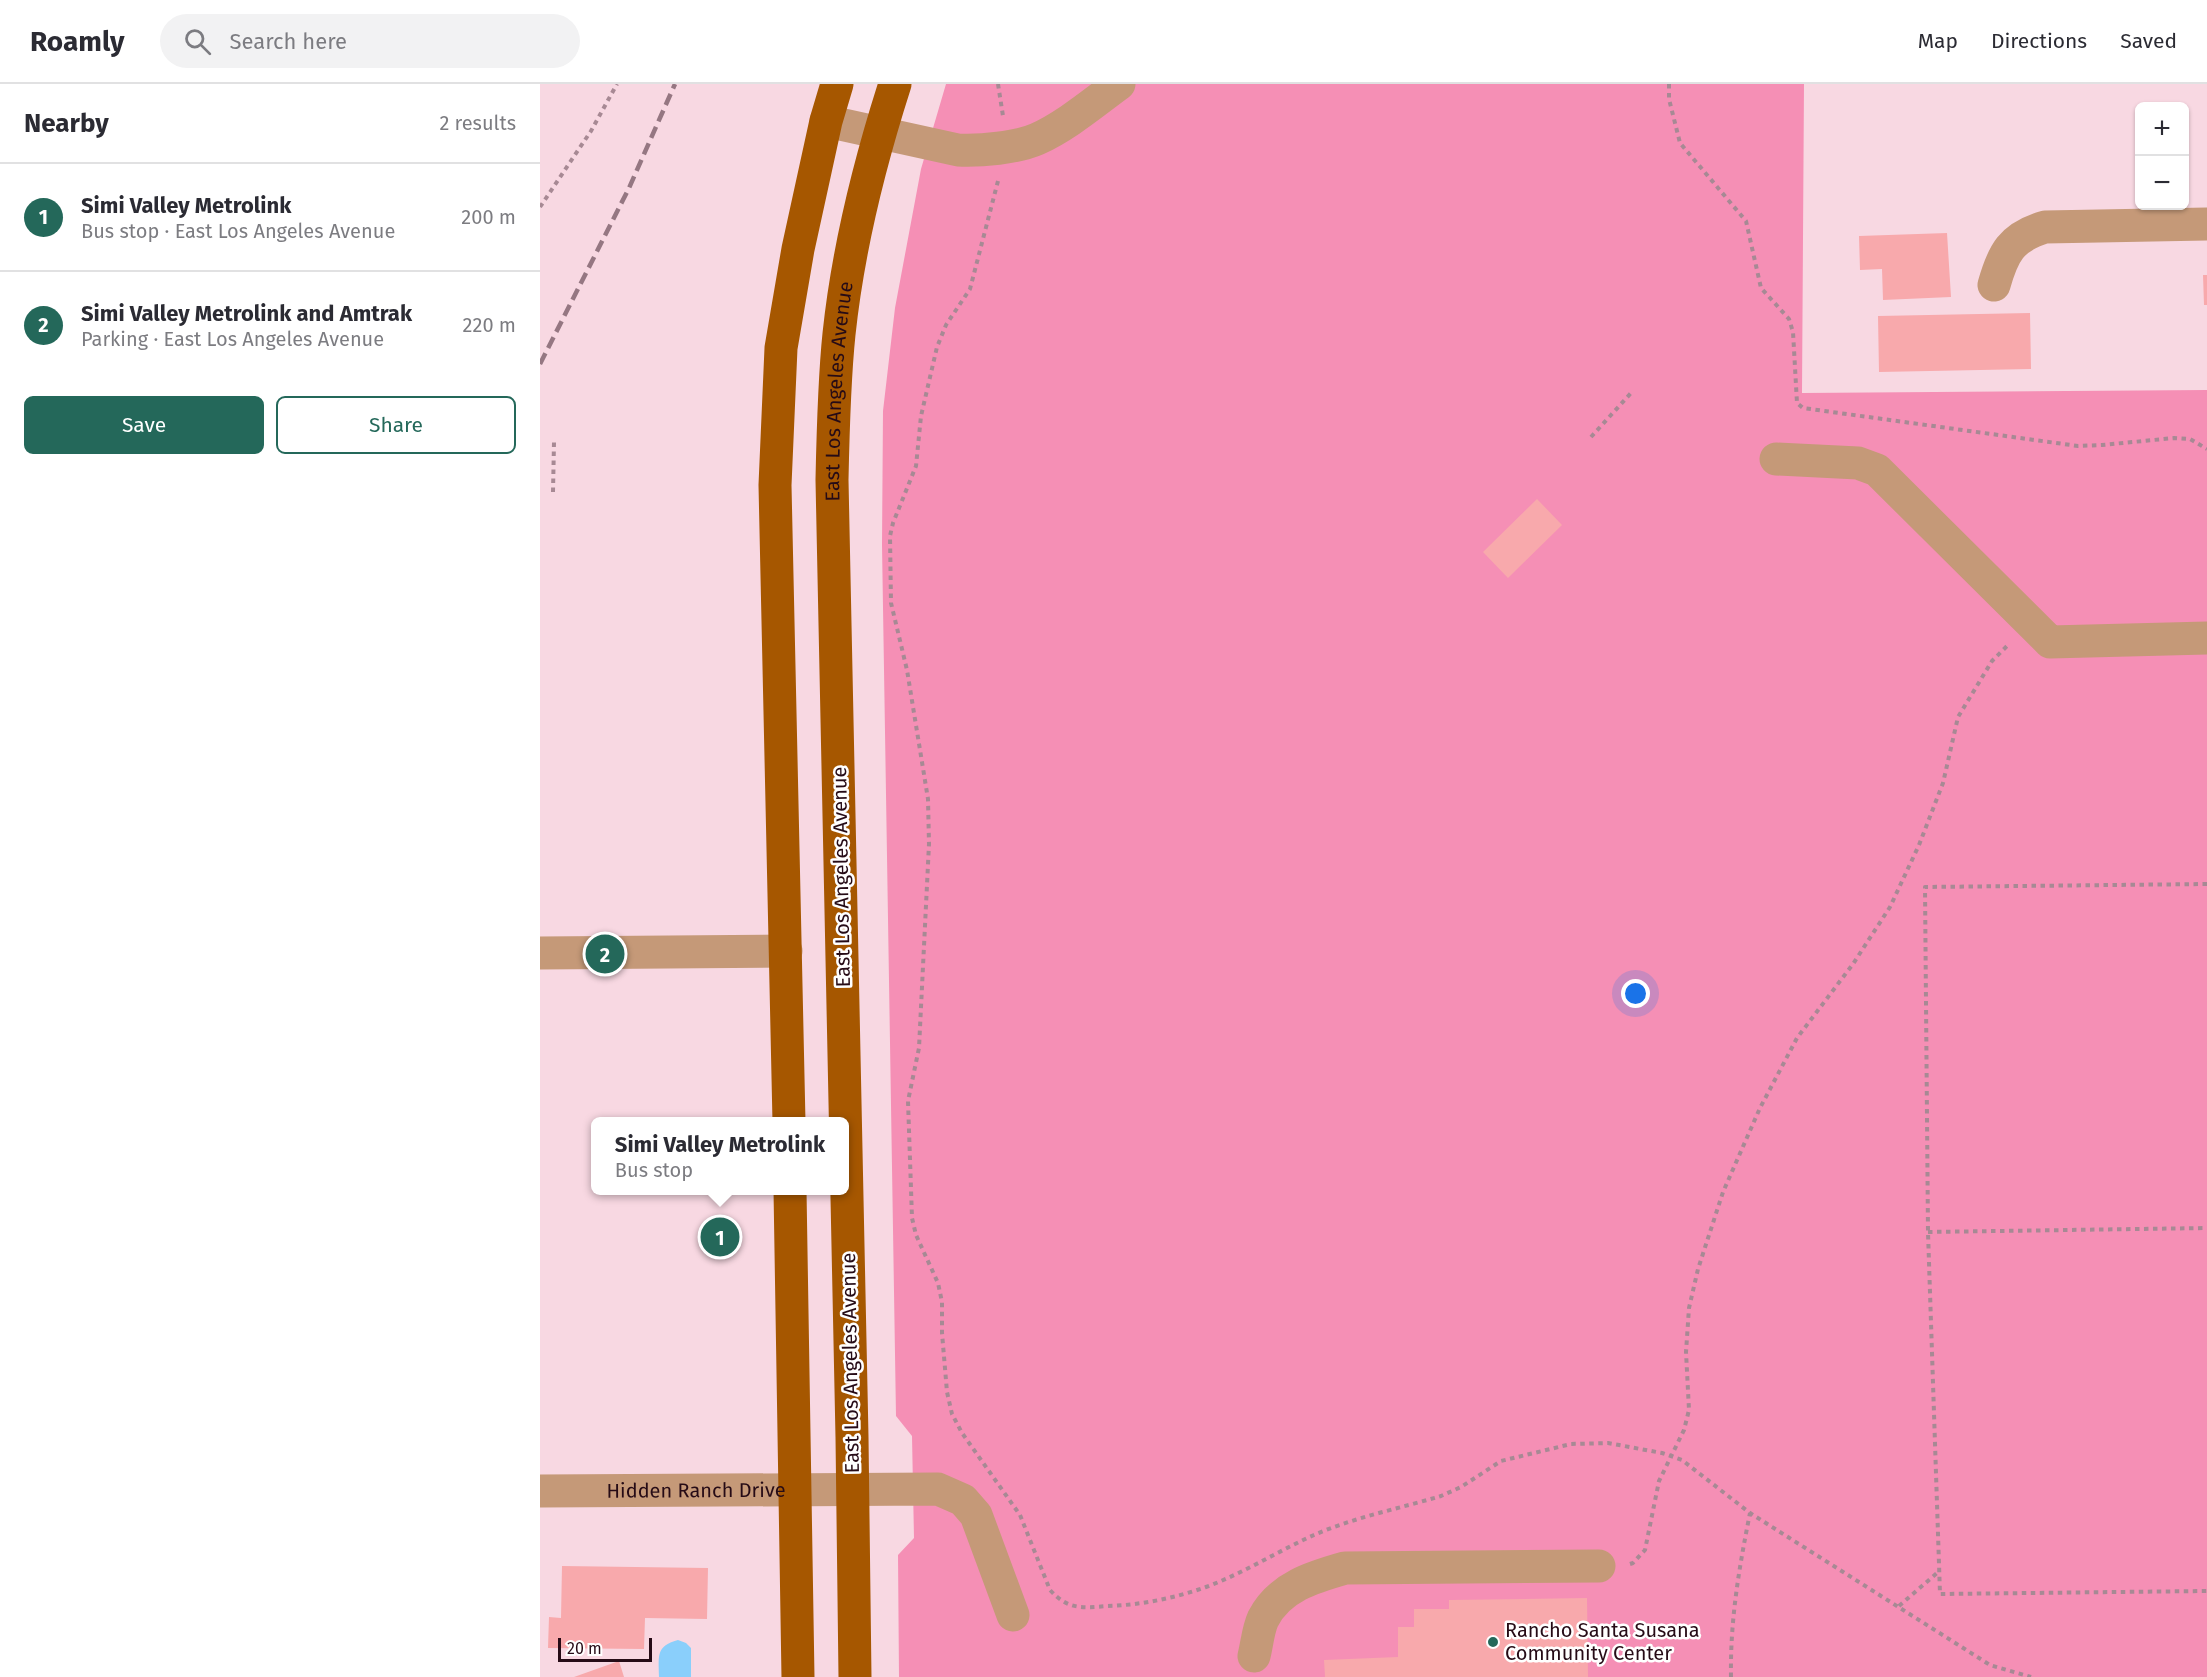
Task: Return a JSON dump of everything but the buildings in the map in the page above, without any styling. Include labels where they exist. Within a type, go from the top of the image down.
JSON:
[{"type":"main road","points":[[789,1117],[775,485],[780,360],[798,249],[826,121],[837,84]]},
{"type":"main road","name":"East Los Angeles Avenue","points":[[846,1117],[832,480],[834,402],[839,332],[849,264],[879,133],[895,84]]},
{"type":"main road","points":[[790,1195],[798,1677]]},
{"type":"main road","name":"East Los Angeles Avenue","points":[[848,1195],[855,1677]]},
{"type":"street","points":[[826,121],[958,150],[979,151],[1035,140],[1055,129],[1119,84]]},
{"type":"street","points":[[1994,285],[2002,259],[2015,240],[2045,227],[2207,224]]},
{"type":"street","points":[[1776,459],[1858,462],[1877,470],[2049,642],[2207,638]]},
{"type":"street","points":[[540,952],[786,951]]},
{"type":"street","name":"Hidden Ranch Drive","points":[[540,1491],[938,1489],[963,1500],[976,1515],[1013,1615]]},
{"type":"street","points":[[1254,1656],[1263,1620],[1278,1598],[1308,1578],[1345,1568],[1599,1566]]},
{"type":"path","points":[[540,207],[591,131],[617,84]]},
{"type":"path","points":[[998,84],[1004,123]]},
{"type":"path","points":[[1669,84],[1669,99],[1680,143],[1746,221],[1761,288],[1789,319],[1793,332],[1797,403],[1803,408],[2078,446],[2174,438],[2190,439],[2207,449]]},
{"type":"path","points":[[1000,173],[970,289],[946,325],[937,347],[921,416],[916,466],[890,536],[891,603],[907,670],[928,799],[929,844],[919,1048],[908,1101],[912,1218],[916,1235],[940,1292],[947,1392],[952,1414],[1020,1515],[1050,1590],[1058,1599],[1070,1606],[1081,1608],[1126,1606],[1162,1600],[1208,1586],[1315,1534],[1441,1496],[1461,1487],[1501,1461],[1571,1444],[1608,1443],[1662,1453],[1682,1460],[1750,1513],[1990,1665],[2031,1677]]},
{"type":"path","points":[[1591,437],[1631,393]]},
{"type":"path","points":[[553,492],[554,441]]},
{"type":"path","points":[[1599,1566],[1633,1563],[1645,1550],[1659,1481],[1684,1430],[1689,1410],[1686,1352],[1689,1308],[1698,1269],[1723,1192],[1760,1108],[1797,1038],[1853,964],[1890,907],[1919,845],[1943,783],[1958,717],[1992,661],[2030,623]]},
{"type":"path","points":[[2207,884],[1925,887],[1928,1232],[1940,1594],[2207,1591]]},
{"type":"path","points":[[1928,1232],[2207,1228]]},
{"type":"path","points":[[1731,1677],[1730,1637],[1736,1584],[1750,1513]]},
{"type":"path","points":[[1899,1606],[1938,1573]]},
{"type":"shaded area","points":[[946,84],[1804,84],[1802,393],[2207,390],[2207,1677],[899,1677],[898,1555],[914,1538],[912,1436],[896,1416],[882,545],[883,411],[895,308],[921,169]]},
{"type":"water","points":[[678,1640],[691,1648],[691,1677],[659,1677],[659,1658],[662,1649]]},
{"type":"railway","points":[[540,364],[629,188],[675,84]]},
{"type":"place","name":"Simi Valley Metrolink and Amtrak","points":[[605,954]]},
{"type":"place","name":"Simi Valley Metrolink","points":[[720,1237]]},
{"type":"place","name":"Rancho Santa Susana Community Center","points":[[1493,1642]]}]
